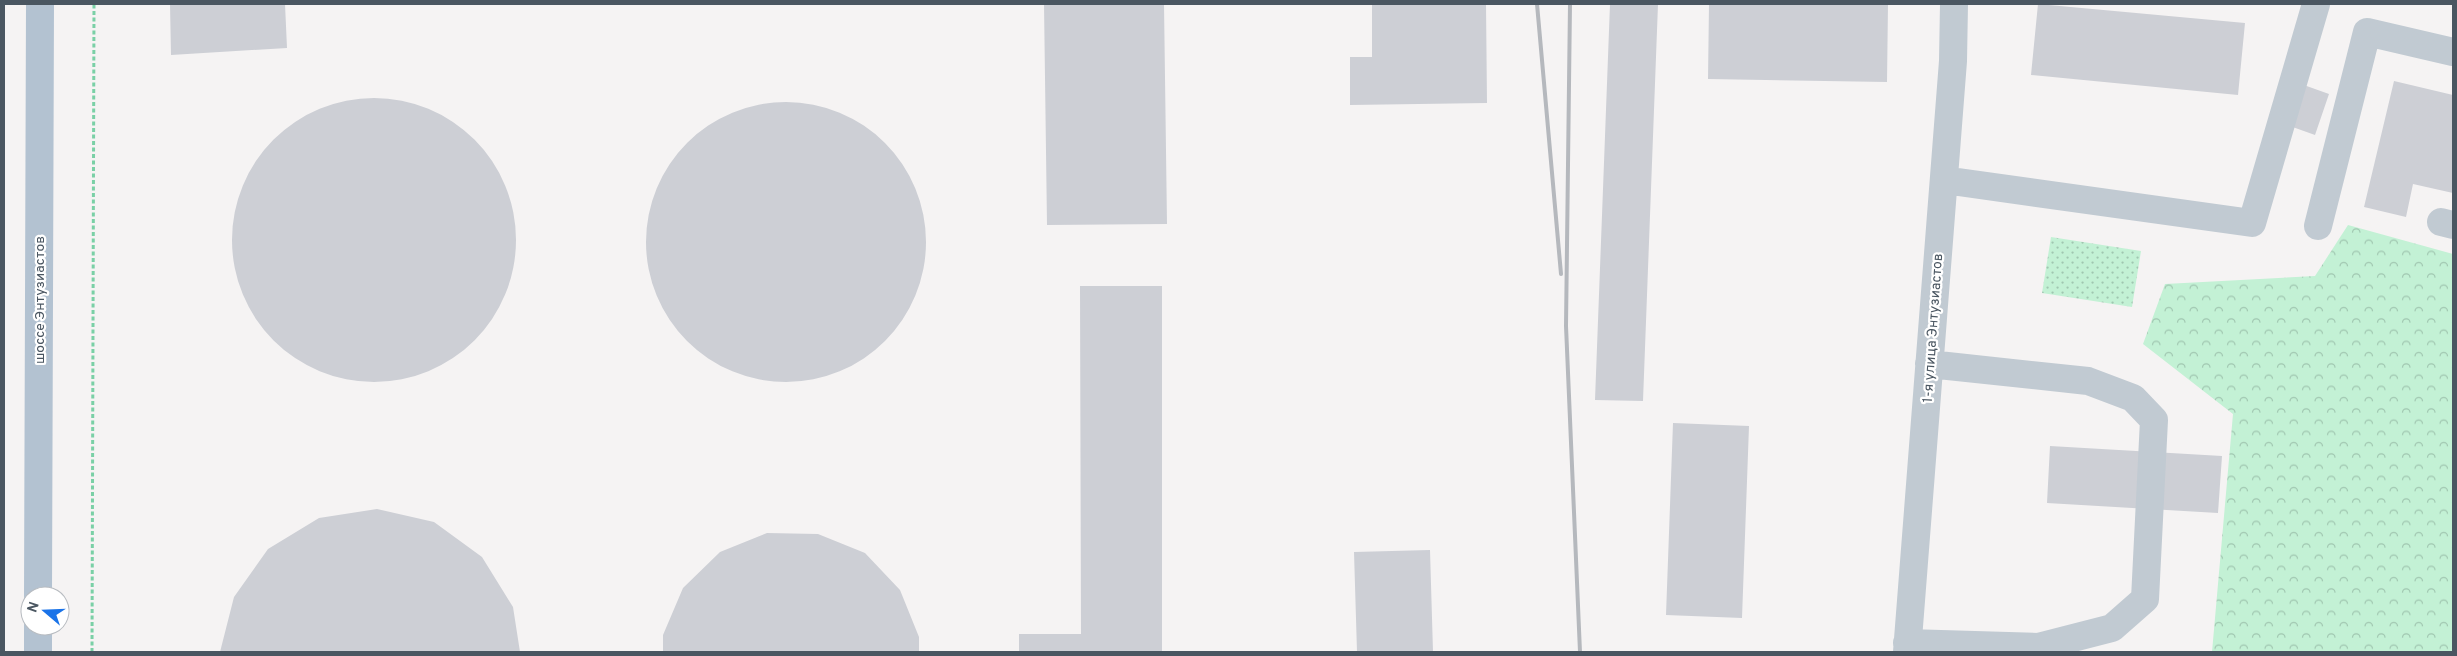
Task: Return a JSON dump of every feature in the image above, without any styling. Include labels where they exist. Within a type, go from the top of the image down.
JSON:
[{"type":"main road","name":"шоссе Энтузиастов","points":[[38,586],[40,4]]},
{"type":"main road","points":[[38,636],[38,652]]},
{"type":"street","name":"1-я улица Энтузиастов","points":[[1907,648],[1953,62],[1954,4]]},
{"type":"street","points":[[1944,180],[2252,223],[2316,4]]},
{"type":"street","points":[[2318,226],[2367,32],[2453,52]]},
{"type":"street","points":[[1907,648],[2038,646],[2112,628],[2145,599],[2154,420],[2133,398],[2088,381],[1930,364]]},
{"type":"path","points":[[92,652],[94,4]]},
{"type":"green space","points":[[2348,225],[2453,254],[2453,652],[2212,652],[2233,414],[2143,344],[2165,284],[2315,276]]},
{"type":"green space","points":[[2051,237],[2141,251],[2132,307],[2042,293]]},
{"type":"building","points":[[170,4],[285,4],[287,48],[171,55]]},
{"type":"building","points":[[1044,4],[1164,4],[1167,224],[1047,225]]},
{"type":"building","points":[[1372,4],[1486,4],[1487,103],[1350,105],[1350,57],[1372,57]]},
{"type":"building","points":[[1610,4],[1658,4],[1643,401],[1595,400]]},
{"type":"building","points":[[1709,4],[1888,4],[1887,82],[1708,79]]},
{"type":"building","points":[[2038,4],[2245,23],[2238,95],[2031,75]]},
{"type":"building","points":[[2394,81],[2453,95],[2453,193],[2413,184],[2406,217],[2364,207]]},
{"type":"building","points":[[2301,84],[2329,94],[2315,135],[2287,125]]},
{"type":"building","points":[[374,98],[402,101],[428,109],[453,122],[475,139],[492,161],[505,186],[513,212],[516,240],[513,268],[505,294],[492,319],[475,341],[453,358],[428,371],[402,379],[374,382],[346,379],[320,371],[295,358],[273,341],[256,319],[243,294],[235,268],[232,240],[235,212],[243,186],[256,161],[273,139],[295,122],[320,109],[346,101]]},
{"type":"building","points":[[786,102],[813,105],[840,113],[864,125],[885,143],[903,164],[915,188],[923,215],[926,242],[923,269],[915,296],[903,320],[885,341],[864,359],[840,371],[813,379],[786,382],[759,379],[732,371],[708,359],[687,341],[669,320],[657,296],[649,269],[646,242],[649,215],[657,188],[669,164],[687,143],[708,125],[732,113],[759,105]]},
{"type":"building","points":[[1080,286],[1162,286],[1162,652],[1019,652],[1019,634],[1081,634]]},
{"type":"building","points":[[1673,423],[1749,426],[1742,618],[1666,615]]},
{"type":"building","points":[[2050,446],[2222,456],[2218,513],[2047,503]]},
{"type":"building","points":[[377,509],[434,522],[482,557],[513,607],[520,652],[220,652],[234,597],[268,549],[319,518]]},
{"type":"building","points":[[767,533],[818,534],[865,553],[900,590],[919,637],[919,652],[663,652],[663,635],[683,588],[720,552]]},
{"type":"building","points":[[1430,550],[1433,652],[1357,652],[1354,552]]},
{"type":"railway","points":[[1537,4],[1561,274]]},
{"type":"railway","points":[[1570,4],[1566,326],[1580,652]]}]
